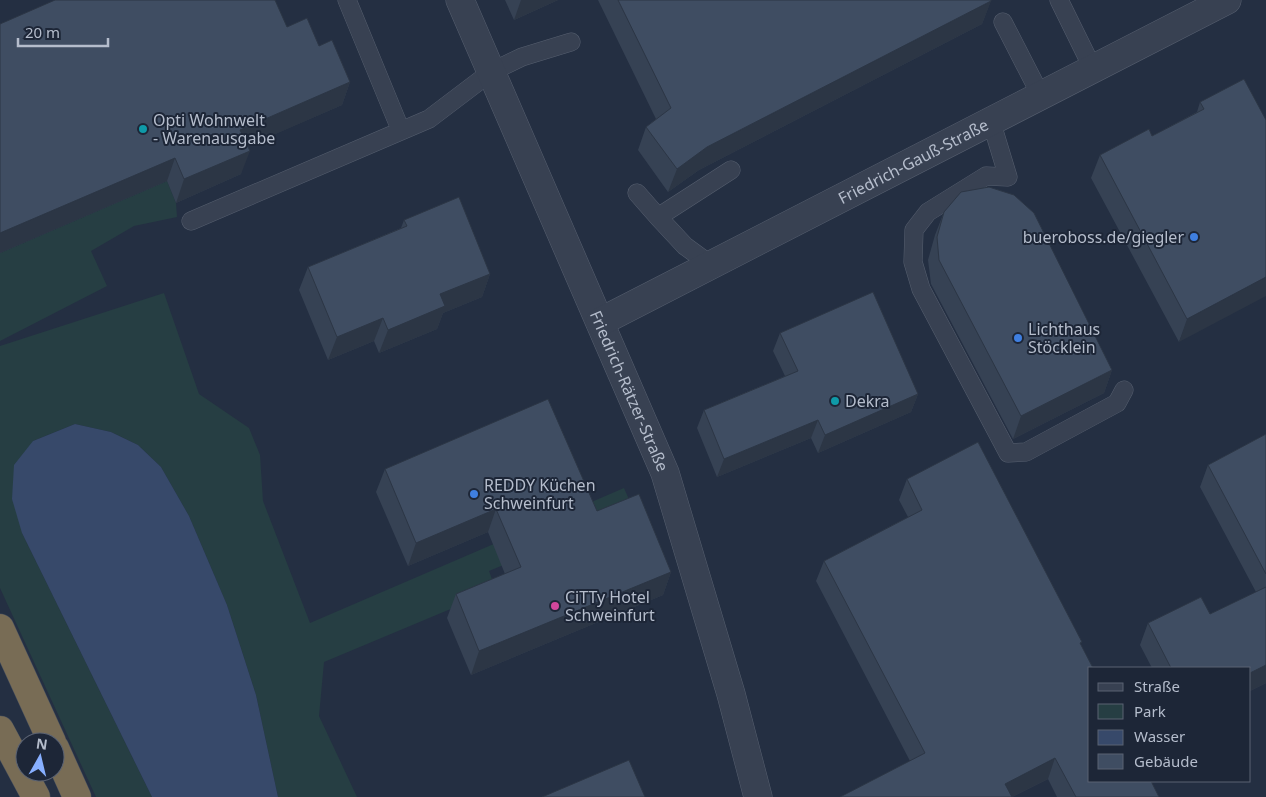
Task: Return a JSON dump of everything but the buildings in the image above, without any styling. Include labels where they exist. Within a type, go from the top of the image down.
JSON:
[{"type":"highway","points":[[0,628],[47,732]]},
{"type":"highway","points":[[0,730],[36,797]]},
{"type":"highway","points":[[65,769],[78,797]]},
{"type":"street","name":"Friedrich-Rätzer-Straße","points":[[460,0],[665,473],[726,676],[758,797]]},
{"type":"street","name":"Friedrich-Gauß-Straße","points":[[600,322],[1227,0]]},
{"type":"lane","points":[[347,0],[401,131]]},
{"type":"lane","points":[[1059,0],[1093,69]]},
{"type":"lane","points":[[1003,22],[1041,96]]},
{"type":"lane","points":[[191,221],[429,119],[491,72],[522,57],[571,42]]},
{"type":"lane","points":[[991,121],[1008,177],[986,176],[928,212],[914,230],[913,262],[921,289],[1008,453],[1026,452],[1117,403],[1124,390]]},
{"type":"lane","points":[[658,217],[731,170]]},
{"type":"lane","points":[[637,193],[685,246],[711,265]]},
{"type":"green space","points":[[167,181],[176,203],[177,217],[134,226],[91,251],[107,286],[0,341],[0,253]]},
{"type":"green space","points":[[164,293],[199,394],[249,428],[260,455],[263,501],[310,623],[624,488],[634,511],[489,571],[496,590],[324,662],[319,716],[357,797],[278,797],[256,695],[227,605],[189,516],[161,467],[138,445],[111,432],[75,424],[33,441],[22,533],[152,797],[96,797],[0,588],[0,346]]},
{"type":"water","points":[[75,424],[111,432],[138,445],[161,467],[189,516],[227,605],[256,695],[278,797],[152,797],[22,533],[12,499],[14,465],[33,441]]},
{"type":"place","name":"Opti Wohnwelt - Warenausgabe","points":[[143,129]]},
{"type":"place","name":"bueroboss.de/giegler","points":[[1194,237]]},
{"type":"place","name":"Lichthaus Stöcklein","points":[[1018,338]]},
{"type":"place","name":"Dekra","points":[[835,401]]},
{"type":"place","name":"REDDY Küchen Schweinfurt","points":[[474,494]]},
{"type":"place","name":"CiTTy Hotel Schweinfurt","points":[[555,606]]}]
